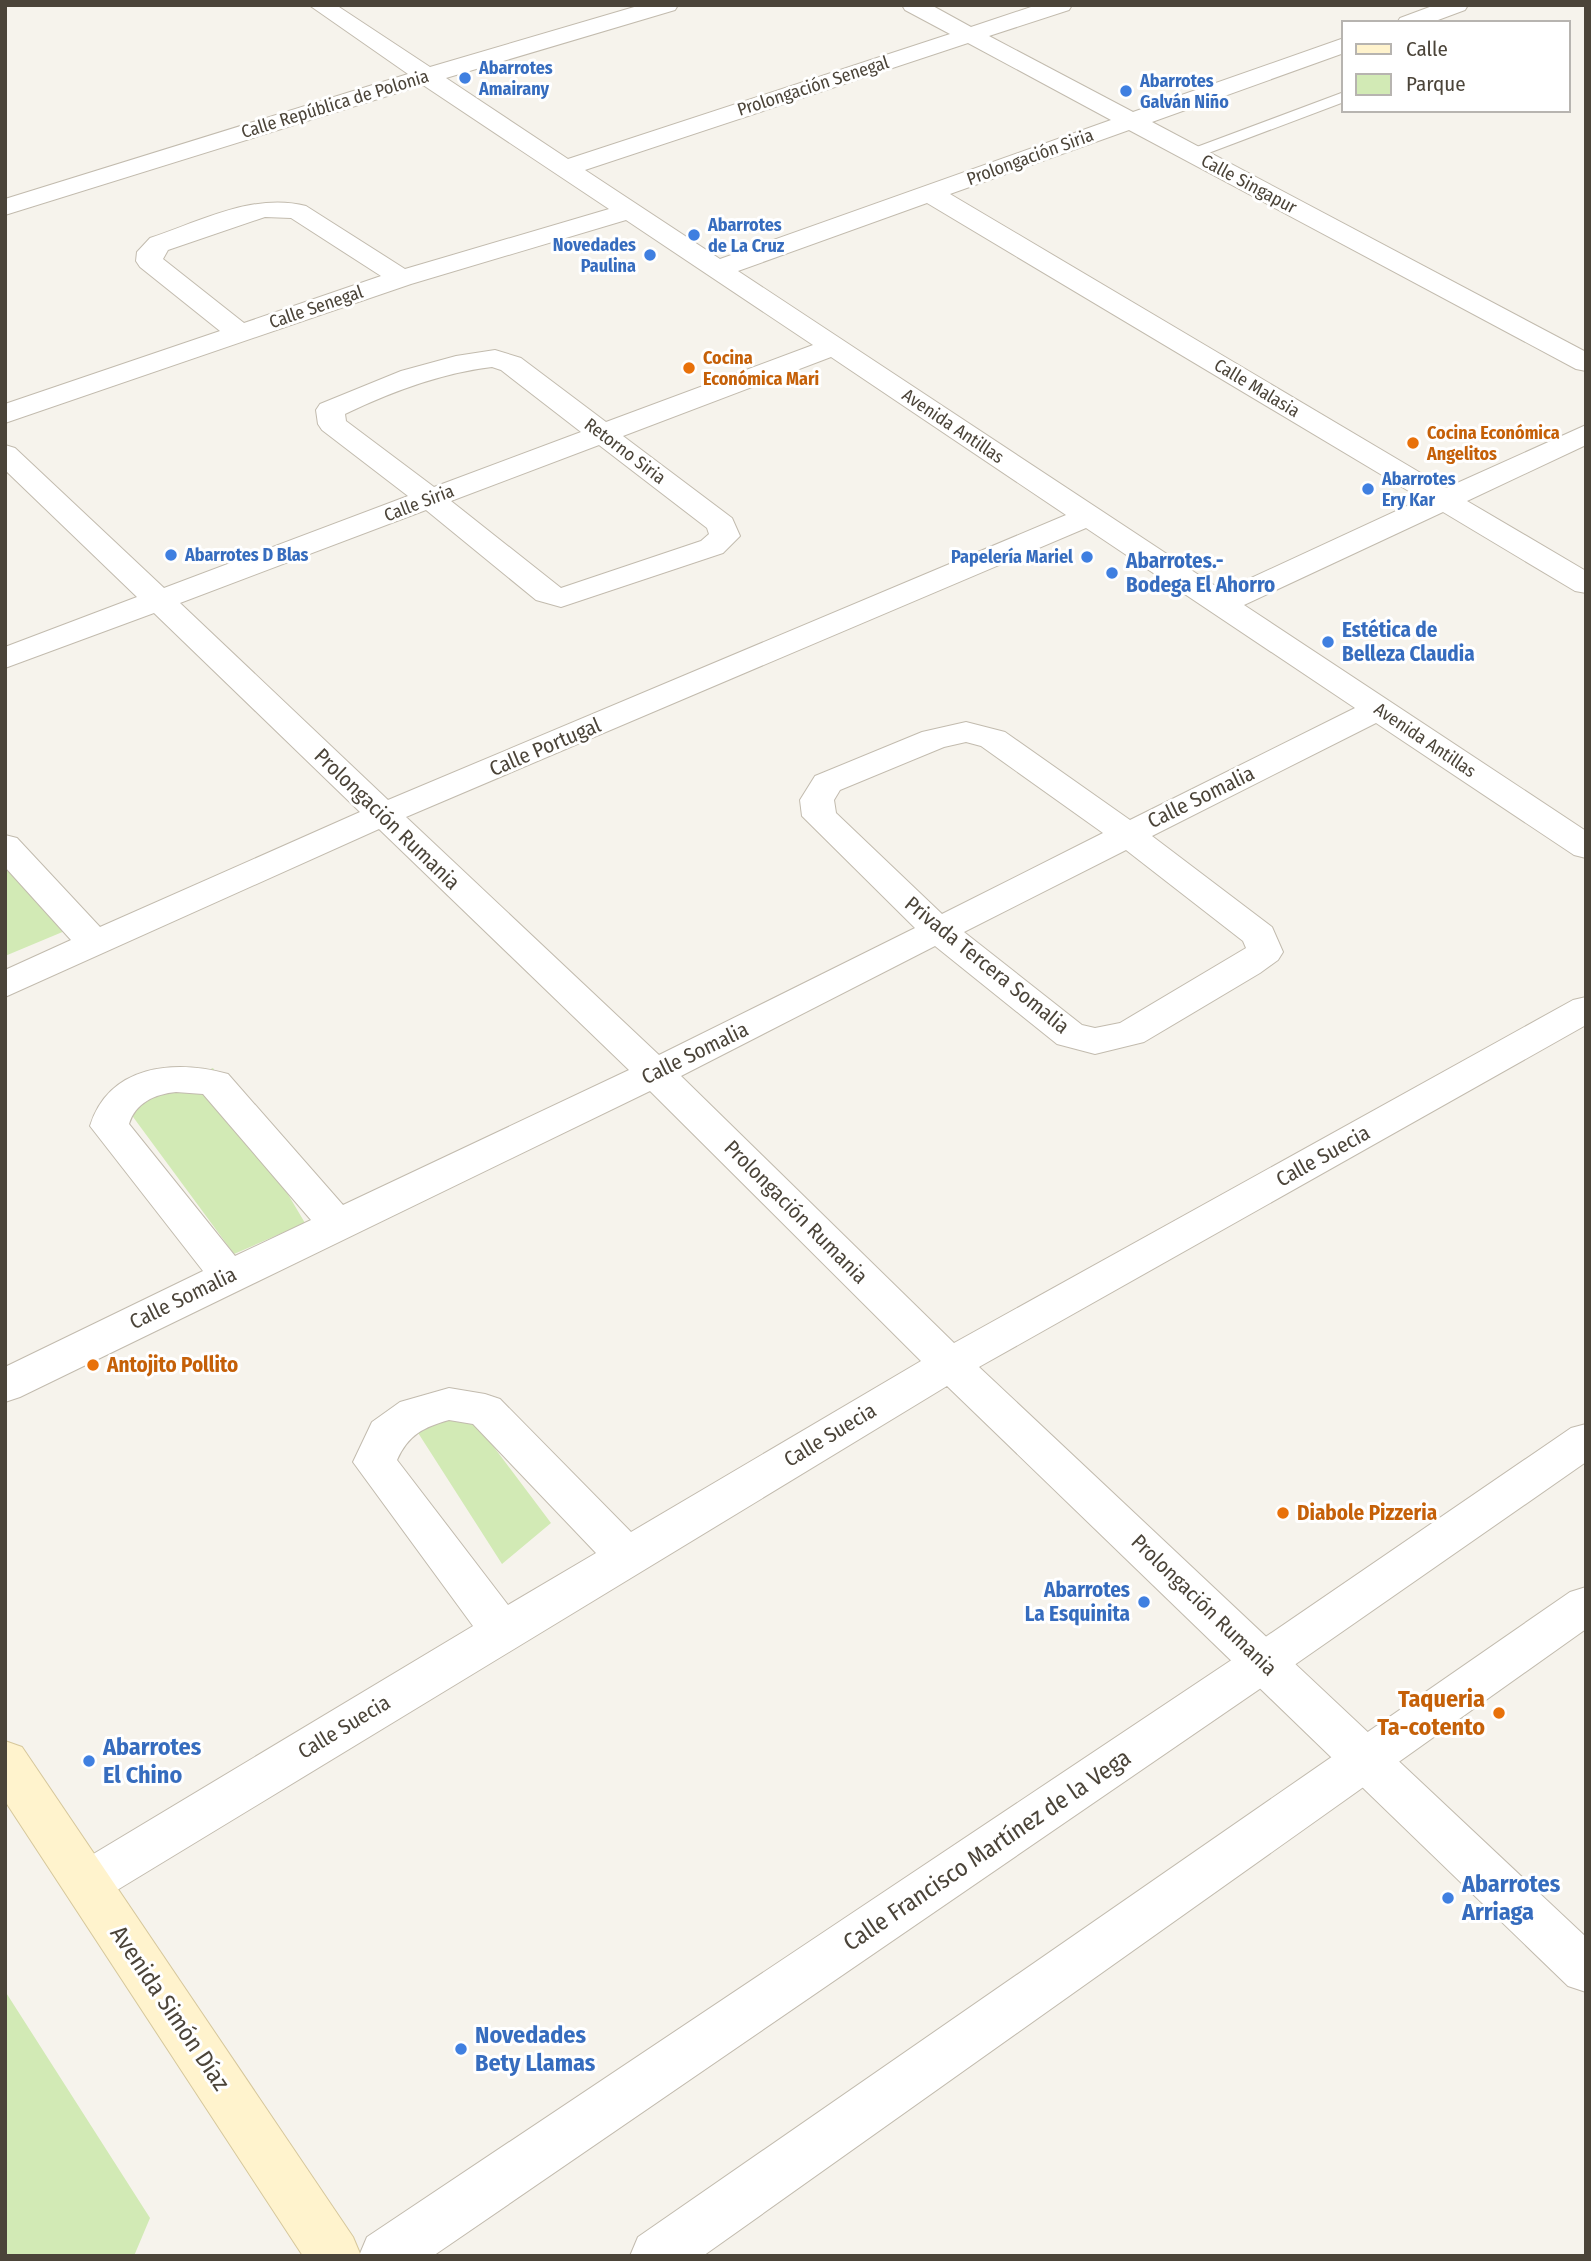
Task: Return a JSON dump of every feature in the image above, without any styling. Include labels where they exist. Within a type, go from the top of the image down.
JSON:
[{"type":"main road","name":"Avenida Simón Díaz","points":[[5,1761],[334,2256]]},
{"type":"street","name":"Avenida Antillas","points":[[320,5],[1586,847]]},
{"type":"street","name":"Calle República de Polonia","points":[[5,207],[426,76],[667,5]]},
{"type":"street","name":"Calle Singapur","points":[[913,5],[1586,363]]},
{"type":"street","name":"Prolongación Senegal","points":[[565,168],[1061,5]]},
{"type":"street","points":[[1413,21],[1457,5]]},
{"type":"street","name":"Prolongación Siria","points":[[717,269],[1342,46]]},
{"type":"street","name":"Calle Malasia","points":[[929,193],[1586,584]]},
{"type":"street","points":[[239,333],[149,261],[150,252],[159,244],[263,209],[279,208],[297,211],[401,278]]},
{"type":"street","name":"Calle Senegal","points":[[5,414],[401,278],[629,211]]},
{"type":"street","name":"Calle Siria","points":[[5,658],[833,347]]},
{"type":"street","name":"Retorno Siria","points":[[495,358],[511,365],[601,433],[721,524],[725,536],[712,547],[561,598],[547,593],[431,499],[332,424],[330,410],[351,400],[470,360],[495,358]]},
{"type":"street","points":[[1221,604],[1586,434]]},
{"type":"street","name":"Prolongación Rumania","points":[[5,454],[655,1073],[950,1364],[1586,1970]]},
{"type":"street","name":"Calle Portugal","points":[[5,985],[383,815],[1088,516]]},
{"type":"street","name":"Calle Somalia","points":[[5,1386],[655,1073],[1378,709]]},
{"type":"street","name":"Privada Tercera Somalia","points":[[965,732],[993,739],[1127,834],[1259,935],[1265,951],[1247,965],[1131,1033],[1095,1041],[1070,1035],[939,930],[819,816],[817,800],[827,783],[934,739],[965,732]]},
{"type":"street","points":[[5,846],[94,943]]},
{"type":"street","name":"Calle Suecia","points":[[87,1883],[950,1364],[1586,1009]]},
{"type":"street","points":[[229,1276],[109,1126],[117,1106],[143,1086],[185,1077],[215,1083],[337,1224]]},
{"type":"street","points":[[502,1631],[375,1462],[387,1434],[415,1413],[449,1404],[485,1410],[627,1556]]},
{"type":"street","name":"Calle Francisco Martínez de la Vega","points":[[386,2256],[1264,1662],[1586,1440]]},
{"type":"street","points":[[657,2256],[1364,1758],[1586,1605]]},
{"type":"lane","points":[[1192,154],[1342,98]]},
{"type":"green space","points":[[5,848],[72,928],[5,956]]},
{"type":"green space","points":[[213,1068],[305,1223],[234,1254],[125,1106]]},
{"type":"green space","points":[[460,1402],[551,1523],[502,1564],[406,1414]]},
{"type":"green space","points":[[5,1991],[150,2218],[134,2256],[5,2256]]},
{"type":"place","name":"Abarrotes Amairany","points":[[465,78]]},
{"type":"place","name":"Abarrotes Galván Niño","points":[[1126,91]]},
{"type":"place","name":"Abarrotes de La Cruz","points":[[694,235]]},
{"type":"place","name":"Novedades Paulina","points":[[650,255]]},
{"type":"place","name":"Cocina Económica Mari","points":[[689,368]]},
{"type":"place","name":"Cocina Económica Angelitos","points":[[1413,443]]},
{"type":"place","name":"Abarrotes Ery Kar","points":[[1368,489]]},
{"type":"place","name":"Abarrotes D Blas","points":[[171,555]]},
{"type":"place","name":"Papelería Mariel","points":[[1087,557]]},
{"type":"place","name":"Abarrotes.- Bodega El Ahorro","points":[[1112,573]]},
{"type":"place","name":"Estética de Belleza Claudia","points":[[1328,642]]},
{"type":"place","name":"Antojito Pollito","points":[[93,1365]]},
{"type":"place","name":"Diabole Pizzeria","points":[[1283,1513]]},
{"type":"place","name":"Abarrotes La Esquinita","points":[[1144,1602]]},
{"type":"place","name":"Taqueria Ta-cotento","points":[[1499,1713]]},
{"type":"place","name":"Abarrotes El Chino","points":[[89,1761]]},
{"type":"place","name":"Abarrotes Arriaga","points":[[1448,1898]]},
{"type":"place","name":"Novedades Bety Llamas","points":[[461,2049]]}]
